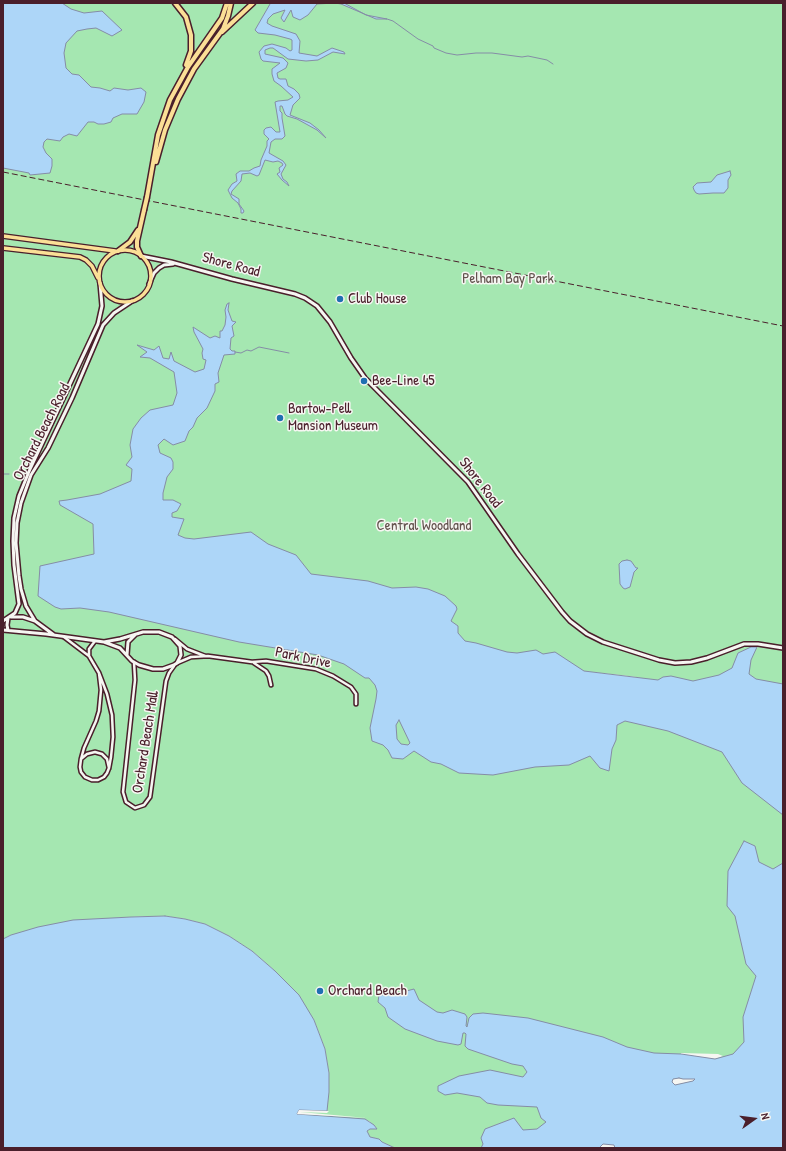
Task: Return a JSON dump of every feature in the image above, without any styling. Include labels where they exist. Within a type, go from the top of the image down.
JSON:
[{"type":"highway","points":[[175,3],[187,20],[192,38],[190,56],[182,77]]},
{"type":"highway","points":[[152,174],[155,148],[170,100],[196,54],[220,21],[225,12],[227,3]]},
{"type":"highway","points":[[141,256],[137,244],[140,226],[152,174],[165,130],[178,99],[194,69],[220,33],[227,19],[231,3]]},
{"type":"highway","points":[[220,33],[253,3]]},
{"type":"highway","points":[[117,251],[133,239],[140,226]]},
{"type":"main road","points":[[3,236],[117,251],[130,251],[141,256],[146,261],[151,277],[144,293],[132,301],[123,302],[113,300],[106,294],[92,266],[80,257],[3,248]]},
{"type":"main road","points":[[99,282],[99,271],[102,262],[109,255],[117,251]]},
{"type":"street","name":"Shore Road","points":[[141,256],[306,298],[320,310],[337,332],[351,358],[365,378],[468,482],[518,554],[562,612],[570,621],[587,634],[603,642],[659,660],[675,663],[691,662],[706,658],[744,644],[758,644],[783,648]]},
{"type":"street","points":[[149,284],[154,273],[159,268],[164,265],[175,264]]},
{"type":"street","name":"Orchard Beach Road","points":[[9,618],[18,610],[19,604],[13,546],[14,523],[19,496],[27,474],[98,324],[102,306],[99,282]]},
{"type":"street","name":"Orchard Beach Road","points":[[54,635],[35,621],[24,599],[18,572],[17,528],[22,497],[31,475],[48,448],[72,398],[103,325],[112,315],[132,301]]},
{"type":"street","points":[[3,621],[9,618],[22,616],[35,621]]},
{"type":"street","points":[[8,630],[7,625],[9,618]]},
{"type":"street","points":[[39,625],[40,633]]},
{"type":"street","name":"Park Drive","points":[[3,630],[40,633],[104,642],[118,647],[134,662],[141,666],[153,669],[165,668],[190,657],[208,656]]},
{"type":"street","name":"Park Drive","points":[[104,642],[120,639],[137,633],[155,631],[172,637],[187,649],[208,656],[309,668],[338,678],[352,688],[356,696],[356,704]]},
{"type":"street","points":[[127,655],[128,642],[137,633]]},
{"type":"street","points":[[62,636],[89,656],[99,673],[107,694],[113,720],[113,742],[109,768],[107,773],[102,778],[89,780],[81,772],[80,767],[84,748],[99,711],[101,690],[99,673]]},
{"type":"street","points":[[172,637],[181,650],[180,657],[175,664]]},
{"type":"street","points":[[89,656],[90,649],[95,641]]},
{"type":"street","name":"Orchard Beach Mall","points":[[134,662],[134,680],[123,794],[126,802],[135,808],[144,805],[150,797],[166,681],[175,664]]},
{"type":"street","name":"Park Drive","points":[[252,662],[259,665],[266,671],[271,685]]},
{"type":"street","points":[[81,759],[91,753],[100,753],[107,759],[109,768]]},
{"type":"green space","name":"Pelham Bay Park","points":[[32,3],[783,3],[783,690],[731,682],[658,687],[636,677],[620,675],[243,637],[600,717],[633,722],[699,736],[783,780],[783,992],[761,1041],[705,1080],[675,1088],[474,1026],[459,1035],[467,1031],[523,1064],[543,1105],[548,1132],[490,1148],[395,1148],[379,1139],[369,1137],[367,1131],[376,1128],[369,1121],[297,1114],[329,1092],[329,1073],[325,1049],[314,1020],[275,971],[252,951],[229,936],[205,924],[165,916],[131,917],[11,935],[3,939],[3,55]],"holes":[[[681,1053],[718,1054],[723,1056],[715,1059],[681,1055]],[[673,1079],[683,1079],[695,1079],[693,1081],[675,1085],[672,1082]]]},
{"type":"water","points":[[3,3],[62,3],[71,9],[84,13],[102,11],[122,30],[112,36],[96,28],[77,31],[66,43],[64,53],[66,68],[72,74],[79,75],[91,87],[110,91],[114,88],[128,90],[141,88],[146,92],[144,102],[137,114],[122,114],[113,118],[111,122],[104,124],[88,122],[77,136],[69,134],[63,137],[60,141],[47,139],[44,142],[43,147],[52,159],[50,173],[30,175],[29,173],[3,168]]},
{"type":"water","points":[[269,3],[335,3],[317,4],[308,15],[300,20],[293,17],[291,10],[284,22],[281,18],[285,10],[273,14],[268,19],[267,23],[296,34],[300,41],[299,53],[317,56],[332,48],[344,52],[345,54],[333,52],[318,60],[306,61],[288,59],[273,48],[265,50],[265,54],[283,58],[288,63],[286,68],[277,73],[278,78],[286,79],[288,86],[299,94],[300,98],[293,105],[290,115],[310,123],[326,138],[317,130],[297,119],[287,116],[282,106],[280,106],[285,136],[282,139],[275,139],[271,142],[269,153],[283,161],[286,165],[281,174],[289,186],[277,174],[280,172],[279,168],[283,165],[282,163],[278,161],[273,162],[265,160],[259,175],[257,176],[250,173],[242,174],[241,181],[232,191],[231,194],[239,199],[239,204],[244,211],[241,213],[238,203],[232,198],[228,190],[232,184],[237,181],[236,174],[240,171],[249,171],[260,166],[267,146],[267,141],[269,139],[264,134],[264,130],[271,127],[276,132],[280,132],[275,102],[288,100],[293,97],[274,81],[272,69],[280,63],[263,61],[259,52],[264,46],[272,44],[286,48],[290,51],[292,50],[292,40],[275,35],[258,33],[255,30],[270,4]]},
{"type":"water","points":[[335,3],[344,3],[364,14],[341,4]]},
{"type":"water","points":[[367,15],[387,19],[376,19]]},
{"type":"water","points":[[730,171],[731,175],[728,180],[728,188],[724,193],[699,194],[694,190],[693,187],[697,183],[711,182],[717,175]]},
{"type":"water","points":[[229,303],[228,310],[232,321],[236,322],[232,326],[234,336],[231,338],[230,349],[235,351],[235,354],[224,355],[218,373],[219,382],[215,384],[215,391],[207,408],[197,418],[185,441],[173,445],[164,439],[158,445],[160,453],[171,458],[173,462],[173,469],[167,477],[163,500],[173,500],[181,504],[177,511],[172,513],[172,517],[184,519],[178,535],[185,538],[194,539],[251,532],[268,544],[296,555],[311,574],[368,581],[392,588],[416,587],[428,589],[445,596],[456,606],[457,609],[451,621],[458,626],[458,633],[465,641],[507,652],[517,653],[536,650],[543,654],[555,652],[584,671],[658,680],[663,677],[671,676],[693,681],[719,675],[732,668],[738,653],[751,647],[757,647],[751,660],[749,674],[756,679],[783,684],[783,815],[742,783],[722,752],[668,731],[625,721],[617,725],[616,740],[612,749],[609,771],[600,768],[590,756],[569,765],[535,767],[493,775],[459,773],[441,764],[431,762],[414,751],[403,759],[392,758],[388,750],[383,745],[372,741],[370,728],[377,691],[375,685],[369,678],[365,678],[344,664],[318,655],[239,642],[109,612],[80,608],[61,609],[55,607],[38,596],[40,566],[94,554],[93,524],[60,505],[59,501],[100,494],[131,481],[132,469],[126,465],[132,457],[130,445],[133,429],[141,418],[150,410],[173,405],[177,393],[174,372],[150,358],[140,357],[147,352],[137,345],[154,350],[159,346],[163,358],[169,359],[171,352],[174,361],[195,372],[204,369],[206,360],[203,359],[203,349],[193,327],[210,338],[215,336],[220,338],[220,331],[222,331],[225,325],[225,310],[227,304]],"holes":[[[399,720],[410,743],[408,745],[401,744],[397,739],[396,725]]]},
{"type":"water","points":[[622,561],[631,561],[636,568],[638,568],[634,572],[630,587],[625,589],[620,584],[619,564]]},
{"type":"water","points":[[744,841],[755,846],[759,862],[773,869],[783,863],[783,1148],[615,1148],[614,1145],[603,1144],[599,1148],[481,1148],[483,1144],[481,1138],[485,1129],[514,1118],[523,1130],[537,1129],[546,1122],[541,1118],[537,1107],[498,1105],[487,1103],[480,1097],[457,1093],[445,1095],[438,1091],[438,1086],[459,1076],[490,1070],[523,1077],[527,1072],[523,1066],[512,1064],[468,1049],[465,1046],[465,1033],[463,1033],[461,1044],[458,1045],[437,1041],[405,1029],[388,1017],[385,1008],[378,1002],[379,995],[395,994],[414,989],[419,1000],[437,1012],[443,1013],[452,1010],[465,1014],[467,1017],[467,1027],[469,1018],[473,1014],[483,1013],[528,1018],[603,1037],[627,1047],[654,1053],[681,1054],[715,1059],[733,1054],[744,1042],[743,1017],[756,976],[746,964],[735,916],[727,906],[728,871]],"holes":[[[673,1079],[695,1079],[693,1081],[675,1085],[672,1082]]]},
{"type":"water","points":[[165,916],[205,924],[229,936],[252,951],[299,995],[314,1020],[325,1049],[329,1073],[329,1092],[327,1111],[299,1110],[297,1114],[365,1119],[377,1129],[370,1129],[367,1131],[370,1137],[379,1139],[395,1148],[3,1148],[3,939],[38,927],[73,920]]},
{"type":"pier","points":[[299,1110],[329,1111],[327,1113],[300,1112],[367,1118],[297,1114]]},
{"type":"waterway","points":[[387,19],[393,21],[418,39],[446,53],[457,55],[492,53],[522,57],[528,56],[547,60],[553,64]]},
{"type":"waterway","points":[[235,352],[241,353],[247,350],[251,351],[259,347],[289,353]]},
{"type":"waterway","points":[[3,474],[9,474]]},
{"type":"railway","points":[[3,172],[783,326]]},
{"type":"place","name":"Club House","points":[[340,299]]},
{"type":"place","name":"Bee-Line 45","points":[[364,381]]},
{"type":"place","name":"Bartow-Pell Mansion Museum","points":[[280,418]]},
{"type":"place","name":"Orchard Beach","points":[[320,991]]},
{"type":"park label","name":"Central Woodland","points":[[424,526]]}]
